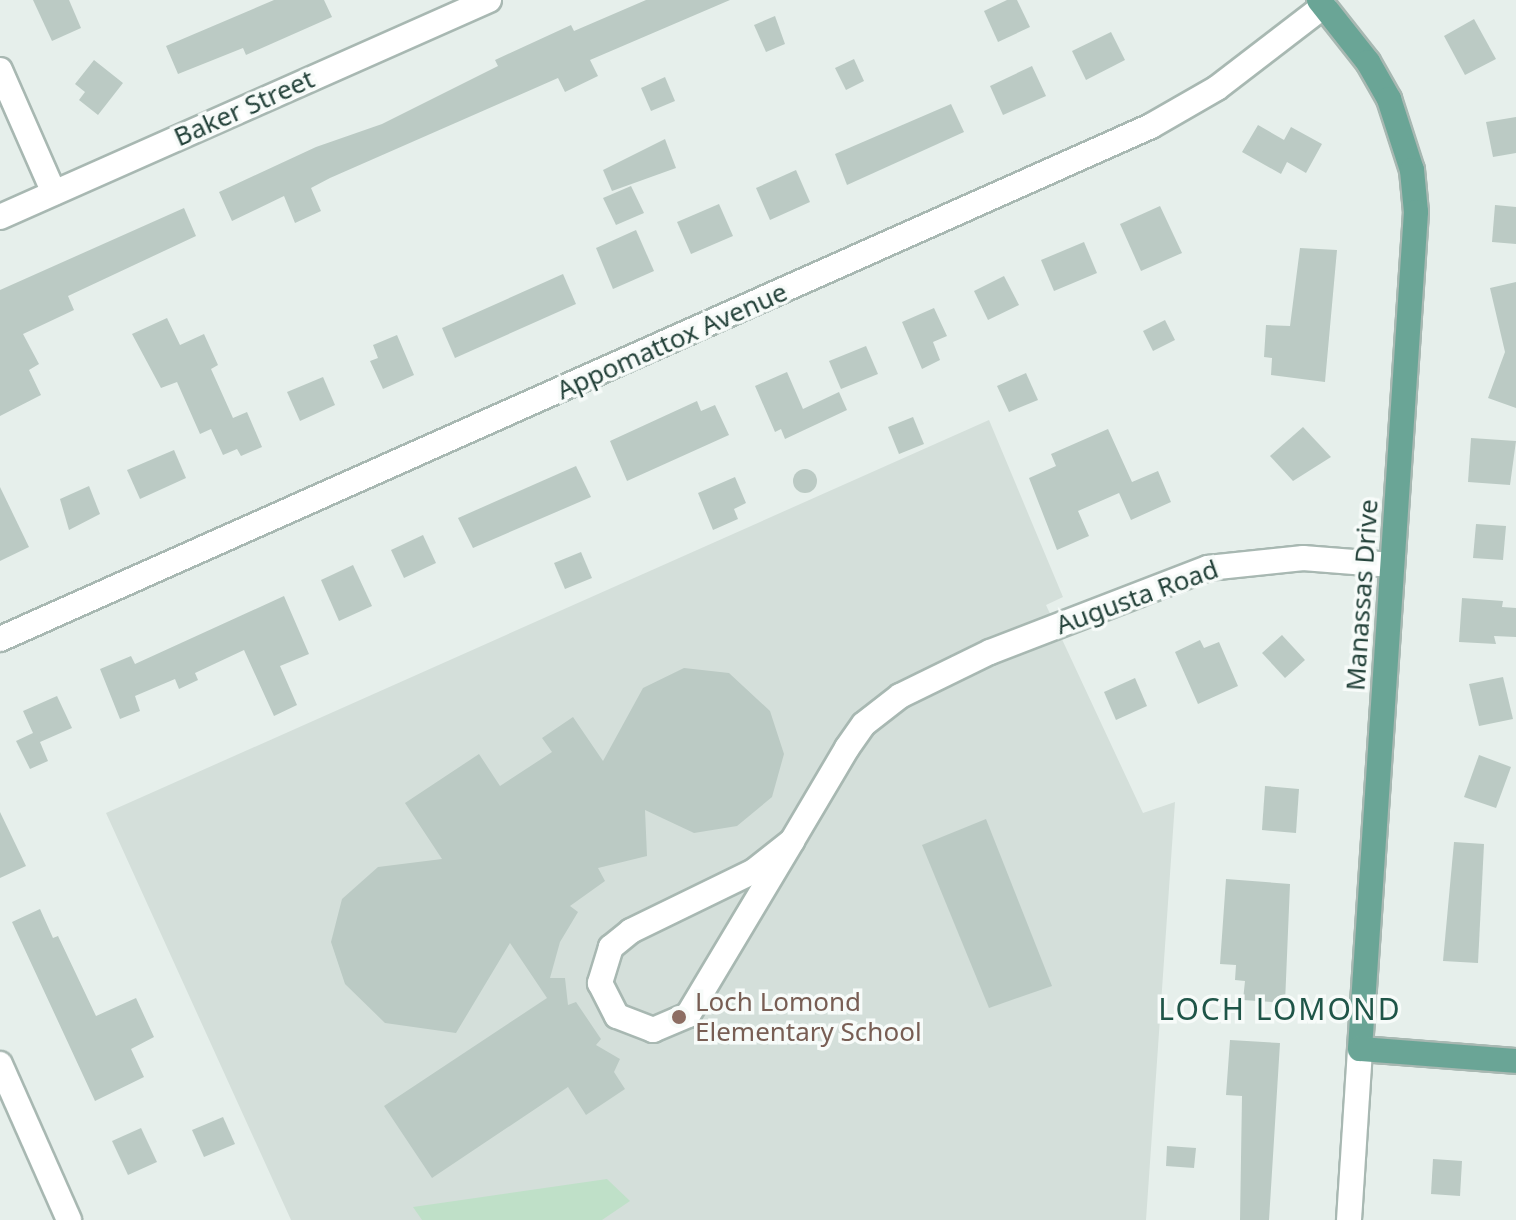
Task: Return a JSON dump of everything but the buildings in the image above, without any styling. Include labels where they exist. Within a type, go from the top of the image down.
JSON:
[{"type":"main road","name":"Manassas Drive","points":[[1322,3],[1389,99],[1412,170],[1416,212],[1360,1049]]},
{"type":"main road","points":[[1360,1049],[1516,1061]]},
{"type":"street","name":"Baker Street","points":[[0,217],[489,0]]},
{"type":"street","name":"Appomattox Avenue","points":[[0,639],[1151,126],[1217,88],[1322,3]]},
{"type":"street","points":[[0,70],[54,193]]},
{"type":"street","name":"Augusta Road","points":[[792,841],[754,871],[631,931],[611,947],[600,983],[617,1016],[653,1030],[683,1019],[792,841],[847,748],[881,708],[1027,638],[1208,568],[1303,558],[1392,565]]},
{"type":"street","name":"Manassas Drive","points":[[1349,1220],[1360,1049]]},
{"type":"street","points":[[0,1064],[69,1220]]},
{"type":"shaded area","name":"Loch Lomond Elementary School","points":[[989,420],[1063,597],[1046,605],[1143,813],[1175,802],[1146,1220],[291,1220],[106,813]]},
{"type":"green space","points":[[607,1179],[630,1201],[602,1220],[422,1220],[413,1207]]},
{"type":"place","name":"Loch Lomond Elementary School","points":[[679,1017]]},
{"type":"district","name":"LOCH LOMOND","points":[[1280,1009]]}]
